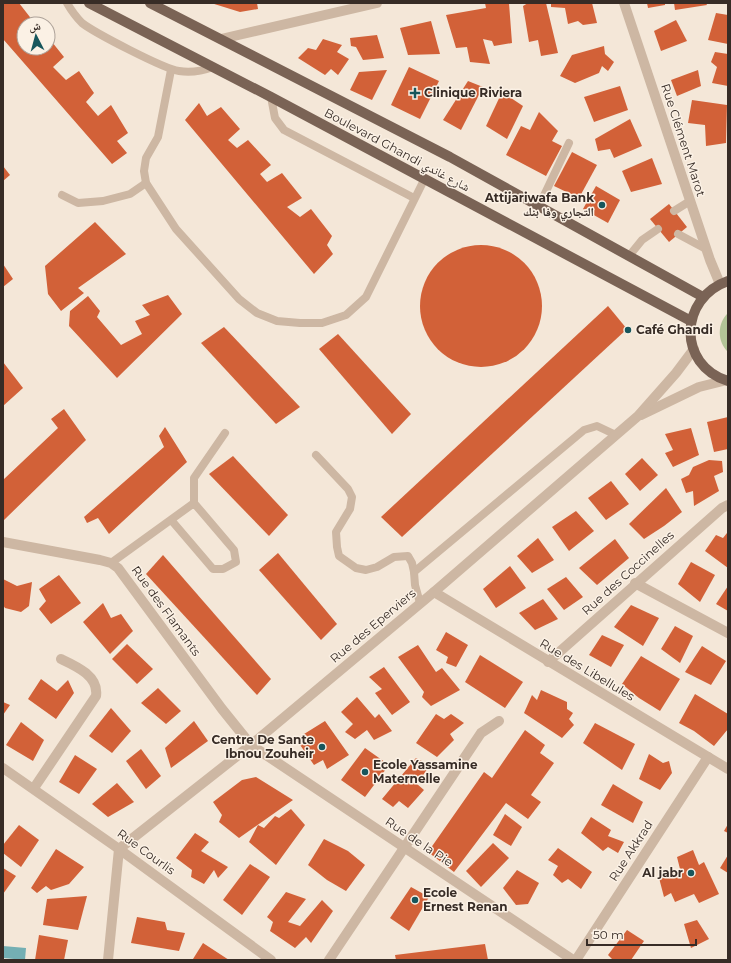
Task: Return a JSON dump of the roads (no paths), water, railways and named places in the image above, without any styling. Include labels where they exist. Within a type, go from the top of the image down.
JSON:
[{"type":"main road","name":"Boulevard Ghandi شارع غاندي","points":[[90,3],[271,97],[424,180],[691,321]]},
{"type":"main road","name":"Boulevard Ghandi شارع غاندي","points":[[150,3],[450,157],[703,297]]},
{"type":"main road","points":[[724,282],[703,297],[694,311],[691,321],[691,335],[694,349],[705,367],[713,374],[727,380]]},
{"type":"street","points":[[221,39],[377,3]]},
{"type":"street","name":"Rue Clément Marot","points":[[624,3],[706,249],[724,282]]},
{"type":"street","name":"Rue des Eperviers","points":[[119,849],[251,745],[434,592],[638,416],[676,373],[694,349]]},
{"type":"street","name":"Rue des Eperviers","points":[[638,416],[699,388],[727,380]]},
{"type":"street","name":"Rue des Coccinelles","points":[[548,662],[635,583],[722,508],[728,505]]},
{"type":"street","points":[[3,542],[111,563]]},
{"type":"street","name":"Rue des Flamants","points":[[111,563],[124,575],[222,709],[251,745]]},
{"type":"street","points":[[635,583],[728,633]]},
{"type":"street","name":"Rue des Libellules","points":[[434,592],[728,769]]},
{"type":"street","points":[[34,788],[96,696],[95,685],[85,672],[61,659]]},
{"type":"street","points":[[329,960],[406,848],[481,733],[499,721]]},
{"type":"street","name":"Rue de la Pie","points":[[251,745],[574,960]]},
{"type":"street","name":"Rue Akkrad","points":[[574,960],[708,757]]},
{"type":"street","name":"Rue Courlis","points":[[3,768],[34,788],[271,960]]},
{"type":"street","points":[[108,960],[119,849]]},
{"type":"lane","points":[[67,3],[76,17],[93,30],[171,70],[189,72],[213,67]]},
{"type":"lane","points":[[171,70],[158,137],[146,158],[144,171],[146,183],[176,229],[239,299],[256,313],[277,321],[300,324],[322,323],[346,315],[366,296],[424,180]]},
{"type":"lane","points":[[271,97],[275,118],[284,130],[414,198]]},
{"type":"lane","points":[[538,206],[569,143]]},
{"type":"lane","points":[[62,195],[78,203],[103,201],[130,194],[146,183]]},
{"type":"lane","points":[[674,212],[690,201]]},
{"type":"lane","points":[[629,256],[642,240],[658,229]]},
{"type":"lane","points":[[678,234],[706,249]]},
{"type":"lane","points":[[414,572],[584,430],[597,426],[616,435]]},
{"type":"lane","points":[[172,521],[213,569],[223,569],[236,562],[234,550],[194,504],[194,478],[225,433]]},
{"type":"lane","points":[[316,455],[348,489],[352,497],[350,509],[336,532],[339,556],[356,568],[366,570],[377,567],[394,557],[408,556],[412,563],[415,585],[420,603]]},
{"type":"lane","points":[[111,563],[194,504]]},
{"type":"water","points":[[3,946],[26,948],[25,960],[3,958]]},
{"type":"place","name":"Clinique Riviera","points":[[415,93]]},
{"type":"place","name":"Attijariwafa Bank التجاري وفا بنك","points":[[602,205]]},
{"type":"place","name":"Café Ghandi","points":[[628,330]]},
{"type":"place","name":"Centre De Sante Ibnou Zouheir","points":[[322,747]]},
{"type":"place","name":"Ecole Yassamine Maternelle","points":[[365,772]]},
{"type":"place","name":"Al jabr","points":[[691,873]]},
{"type":"place","name":"Ecole Ernest Renan","points":[[415,900]]}]
